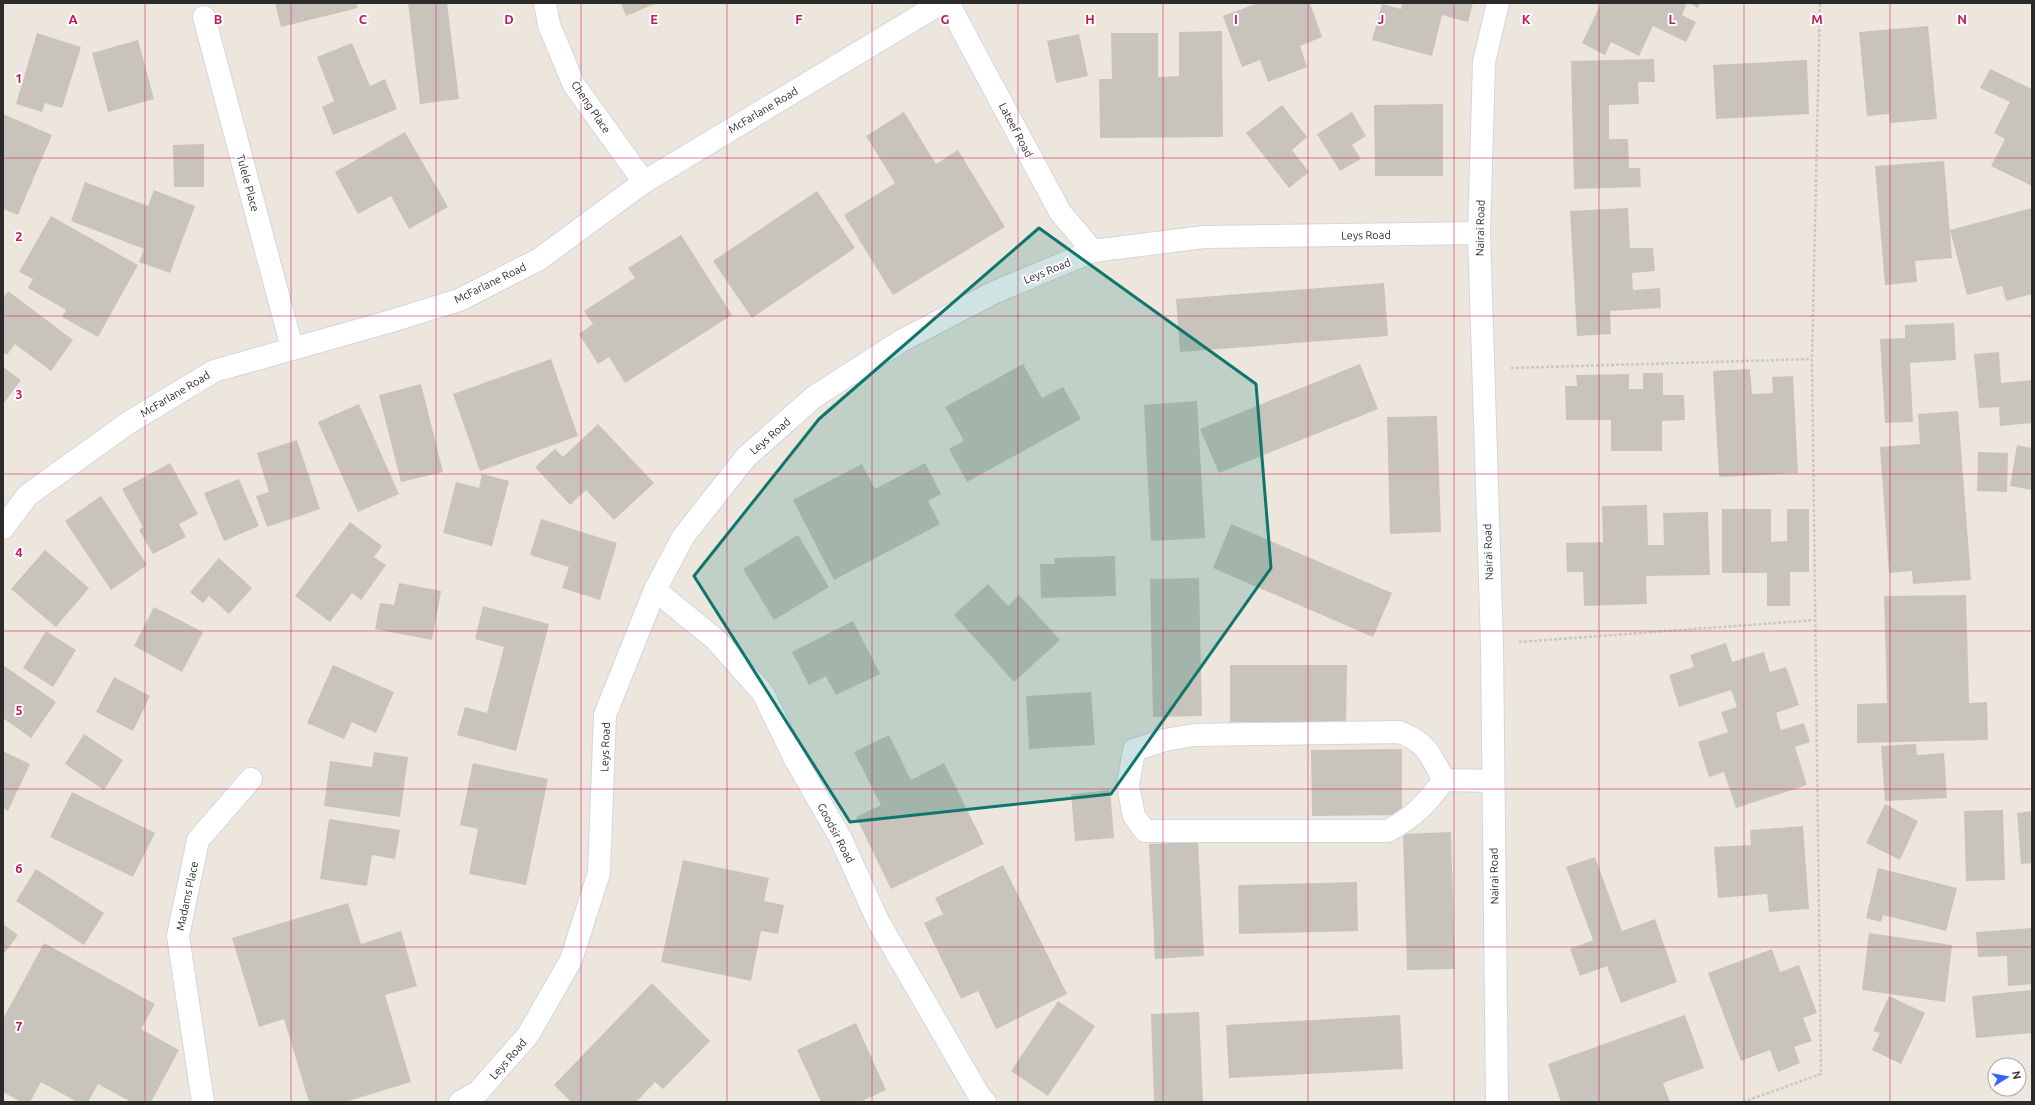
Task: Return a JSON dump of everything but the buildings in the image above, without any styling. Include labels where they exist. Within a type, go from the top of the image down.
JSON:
[{"type":"street","name":"Cheng Place","points":[[545,3],[549,25],[574,85],[644,182]]},
{"type":"street","name":"McFarlane Road","points":[[3,528],[28,495],[128,423],[214,371],[388,322],[459,300],[538,260],[644,182],[941,3]]},
{"type":"street","name":"Lateef Road","points":[[948,3],[1060,212],[1094,251]]},
{"type":"street","name":"Nairai Road","points":[[1497,1102],[1492,644],[1482,368],[1479,233],[1484,62],[1498,3]]},
{"type":"street","name":"Tulele Place","points":[[204,17],[292,348]]},
{"type":"street","name":"Leys Road","points":[[460,1102],[478,1092],[528,1035],[571,960],[599,873],[606,715],[655,590],[683,537],[746,456],[814,397],[901,341],[982,299],[1094,251],[1204,237],[1479,233]]},
{"type":"street","name":"Goodsir Road","points":[[655,590],[715,639],[763,693],[795,759],[841,839],[878,921],[980,1097],[986,1102]]},
{"type":"street","points":[[1399,732],[1415,738],[1425,746],[1444,780],[1429,800],[1411,818],[1388,831],[1145,831],[1134,816],[1128,785],[1134,750],[1166,740],[1195,734],[1399,732]]},
{"type":"street","name":"Madams Place","points":[[203,1102],[178,936],[198,840],[251,779]]},
{"type":"street","points":[[1444,780],[1493,781]]},
{"type":"path","points":[[1743,1102],[1821,1074],[1812,359],[1820,3]]},
{"type":"path","points":[[1482,368],[1812,359]]},
{"type":"path","points":[[1492,644],[1816,620]]},
{"type":"highlighted area","points":[[1039,228],[1256,384],[1271,568],[1111,794],[850,822],[694,576],[819,419]]}]
